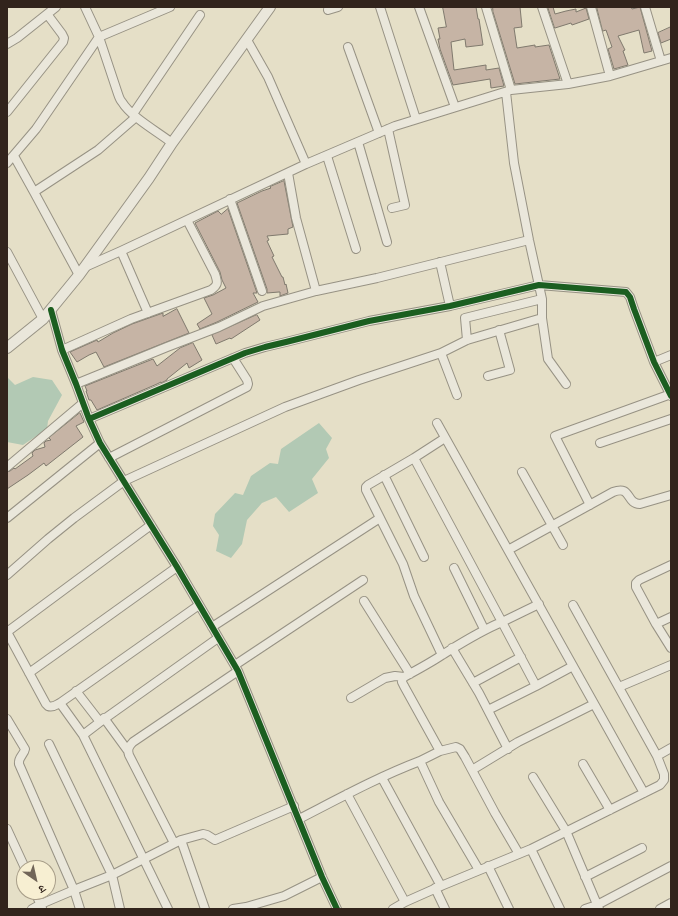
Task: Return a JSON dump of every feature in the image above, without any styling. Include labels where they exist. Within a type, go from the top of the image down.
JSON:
[{"type":"street","points":[[7,44],[17,38],[56,7]]},
{"type":"street","points":[[85,7],[99,37],[122,102],[135,115],[172,142]]},
{"type":"street","points":[[7,163],[36,129],[99,37],[160,9],[170,7]]},
{"type":"street","points":[[7,348],[43,319],[79,275],[149,178],[172,142],[270,7]]},
{"type":"street","points":[[328,10],[338,7]]},
{"type":"street","points":[[380,7],[416,119]]},
{"type":"street","points":[[419,7],[455,107]]},
{"type":"street","points":[[486,7],[508,91],[514,163],[542,299],[542,318],[548,359],[566,384]]},
{"type":"street","points":[[542,7],[568,84]]},
{"type":"street","points":[[591,7],[610,76]]},
{"type":"street","points":[[645,7],[661,61]]},
{"type":"street","points":[[7,112],[63,42],[64,38],[62,34],[47,14]]},
{"type":"street","points":[[34,192],[98,150],[135,115],[200,15]]},
{"type":"street","points":[[247,40],[268,78],[306,164]]},
{"type":"street","points":[[348,46],[379,133]]},
{"type":"street","points":[[85,267],[121,252],[306,164],[395,126],[508,91],[568,84],[610,76],[671,58]]},
{"type":"street","points":[[388,129],[405,205],[392,208]]},
{"type":"street","points":[[358,142],[387,242]]},
{"type":"street","points":[[14,156],[79,275]]},
{"type":"street","points":[[327,156],[356,249]]},
{"type":"street","points":[[288,173],[296,218],[316,290]]},
{"type":"street","points":[[230,199],[262,291]]},
{"type":"street","points":[[62,350],[131,319],[216,287],[218,281],[215,274],[187,220]]},
{"type":"street","points":[[76,384],[219,327],[263,306],[316,290],[377,278],[529,240]]},
{"type":"street","points":[[7,252],[43,319]]},
{"type":"street","points":[[121,252],[148,313]]},
{"type":"street","points":[[440,262],[450,306]]},
{"type":"street","points":[[89,419],[232,358],[265,347],[369,321],[450,306],[539,285],[626,292],[630,297],[654,362],[671,395],[555,436],[590,505]]},
{"type":"street","points":[[467,340],[465,318],[542,299]]},
{"type":"street","points":[[50,310],[62,350],[100,443],[177,567],[237,668],[322,876],[337,909]]},
{"type":"street","points":[[7,575],[69,522],[124,481],[285,407],[359,380],[441,353],[467,340],[542,318]]},
{"type":"street","points":[[488,376],[510,370],[499,330]]},
{"type":"street","points":[[441,353],[457,395]]},
{"type":"street","points":[[654,362],[671,355]]},
{"type":"street","points":[[109,458],[247,387],[247,380],[232,358]]},
{"type":"street","points":[[7,467],[83,403]]},
{"type":"street","points":[[600,443],[671,419]]},
{"type":"street","points":[[437,423],[644,793]]},
{"type":"street","points":[[442,656],[414,596],[403,564],[367,494],[366,487],[445,438]]},
{"type":"street","points":[[7,518],[100,443]]},
{"type":"street","points":[[414,458],[536,686]]},
{"type":"street","points":[[522,472],[564,545]]},
{"type":"street","points":[[384,475],[424,557]]},
{"type":"street","points":[[508,550],[619,490],[626,492],[631,500],[636,504],[671,495]]},
{"type":"street","points":[[212,627],[380,518]]},
{"type":"street","points":[[151,525],[7,632],[48,706],[54,706],[60,703],[199,605]]},
{"type":"street","points":[[671,565],[639,580],[636,583],[636,586],[656,624],[671,648]]},
{"type":"street","points":[[29,673],[177,567]]},
{"type":"street","points":[[454,568],[484,629]]},
{"type":"street","points":[[128,750],[133,742],[363,580]]},
{"type":"street","points":[[364,601],[407,675]]},
{"type":"street","points":[[440,751],[402,682],[402,679],[484,629],[539,604]]},
{"type":"street","points":[[394,909],[405,902],[438,887],[531,849],[660,785],[664,780],[664,774],[657,756],[573,605]]},
{"type":"street","points":[[656,624],[671,617]]},
{"type":"street","points":[[83,735],[218,638]]},
{"type":"street","points":[[452,648],[488,710],[508,749]]},
{"type":"street","points":[[473,683],[521,657]]},
{"type":"street","points":[[619,687],[671,665]]},
{"type":"street","points":[[488,710],[573,666]]},
{"type":"street","points":[[351,698],[385,678],[407,675]]},
{"type":"street","points":[[76,691],[128,750],[129,755],[178,842],[205,909]]},
{"type":"street","points":[[60,703],[83,735],[168,909]]},
{"type":"street","points":[[472,770],[564,718],[594,704]]},
{"type":"street","points":[[7,719],[24,747],[19,764],[74,890],[80,909]]},
{"type":"street","points":[[49,744],[112,875],[120,909]]},
{"type":"street","points":[[299,819],[346,794],[420,762],[440,751],[456,747],[460,749],[519,854]]},
{"type":"street","points":[[657,756],[671,748]]},
{"type":"street","points":[[420,762],[439,802],[479,870]]},
{"type":"street","points":[[583,764],[610,810]]},
{"type":"street","points":[[533,777],[566,831],[598,907]]},
{"type":"street","points":[[382,778],[438,887],[445,909]]},
{"type":"street","points":[[346,794],[405,902]]},
{"type":"street","points":[[32,909],[112,875],[143,858],[178,842],[203,834],[215,840],[294,806]]},
{"type":"street","points":[[7,829],[21,860]]},
{"type":"street","points":[[585,877],[642,848]]},
{"type":"street","points":[[531,849],[560,909]]},
{"type":"street","points":[[488,866],[509,909]]},
{"type":"street","points":[[585,909],[598,907],[671,866]]},
{"type":"street","points":[[233,909],[246,908],[284,896],[322,876]]},
{"type":"street","points":[[660,909],[671,903]]},
{"type":"shaded area","points":[[7,377],[15,385],[33,377],[52,380],[62,395],[48,421],[47,429],[23,445],[7,442]]},
{"type":"shaded area","points":[[319,423],[332,438],[326,449],[329,458],[312,479],[318,493],[289,512],[276,497],[262,503],[247,520],[242,544],[231,558],[216,551],[219,535],[213,526],[215,514],[235,493],[243,495],[251,476],[270,463],[278,464],[281,449]]},
{"type":"building","points":[[443,7],[476,7],[479,19],[483,45],[466,47],[465,39],[451,42],[454,70],[486,65],[486,70],[499,68],[504,86],[491,88],[490,79],[453,85],[438,39],[440,39],[438,28],[446,27]]},
{"type":"building","points":[[493,7],[520,7],[522,27],[514,28],[517,48],[535,45],[535,47],[549,45],[560,79],[515,84],[493,12]]},
{"type":"building","points":[[548,7],[553,7],[555,14],[576,9],[576,12],[586,8],[589,19],[572,25],[571,23],[555,28]]},
{"type":"building","points":[[597,7],[631,7],[632,9],[640,7],[652,51],[644,53],[639,30],[618,36],[625,50],[623,51],[628,65],[614,69],[608,49],[612,47],[606,30],[603,31]]},
{"type":"building","points":[[671,27],[671,39],[661,43],[658,33]]},
{"type":"building","points":[[284,181],[293,227],[288,229],[288,234],[267,236],[269,240],[267,241],[274,256],[272,257],[283,277],[288,293],[280,296],[280,292],[267,293],[267,289],[237,203]]},
{"type":"building","points":[[228,209],[257,293],[253,293],[258,302],[200,329],[197,324],[212,314],[204,298],[226,288],[220,272],[195,223],[218,211],[221,214]]},
{"type":"building","points":[[177,309],[189,333],[104,367],[96,352],[77,362],[70,352],[97,340],[98,342],[132,324],[163,313],[163,316]]},
{"type":"building","points":[[257,315],[260,320],[231,339],[230,338],[216,344],[212,335]]},
{"type":"building","points":[[193,343],[202,360],[189,368],[187,363],[167,380],[97,410],[91,400],[89,400],[85,386],[153,359],[157,366],[180,348]]},
{"type":"building","points":[[80,413],[84,422],[76,426],[83,437],[46,466],[44,463],[7,489],[7,472],[14,468],[15,469],[33,456],[32,453],[35,450],[45,447],[44,443],[51,440],[49,438]]},
{"type":"cycle path","points":[[89,419],[245,353],[265,347],[369,321],[450,306],[539,285],[626,292],[630,297],[654,362],[671,396]]},
{"type":"cycle path","points":[[51,310],[62,350],[100,443],[177,567],[238,671],[322,877],[337,909]]}]
